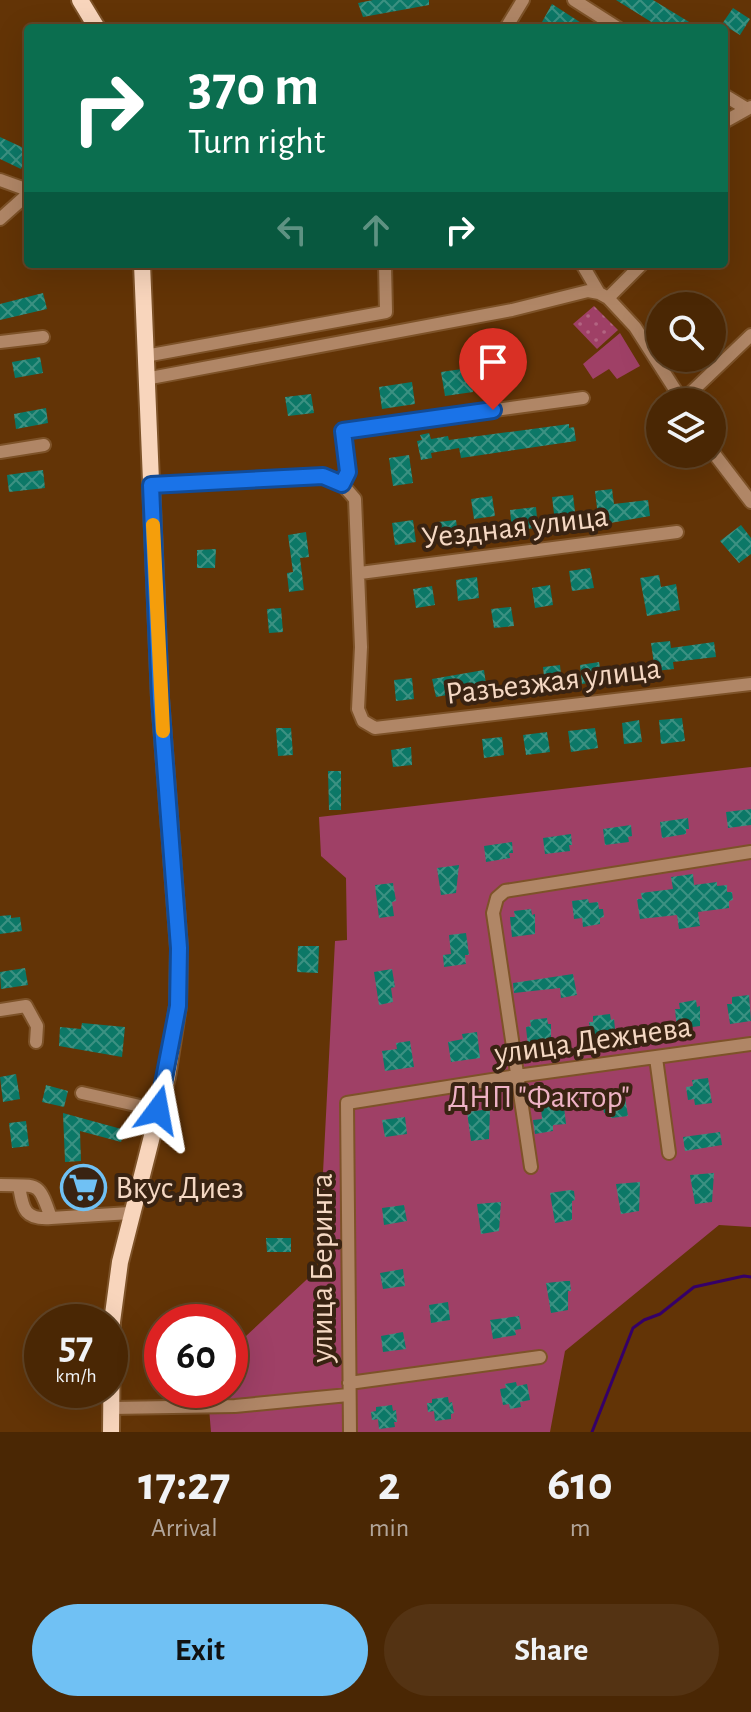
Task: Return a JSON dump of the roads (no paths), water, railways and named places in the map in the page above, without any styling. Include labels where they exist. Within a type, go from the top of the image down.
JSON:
[{"type":"main road","points":[[80,0],[95,24]]},
{"type":"main road","points":[[114,1304],[130,1213],[158,1110],[178,1006],[179,948],[160,698],[142,268]]},
{"type":"main road","points":[[111,1408],[111,1432]]},
{"type":"street","points":[[511,24],[523,0]]},
{"type":"street","points":[[574,0],[612,24]]},
{"type":"street","points":[[728,97],[749,108]]},
{"type":"street","points":[[728,120],[749,108]]},
{"type":"street","points":[[0,180],[24,190]]},
{"type":"street","points":[[0,219],[24,196]]},
{"type":"street","points":[[145,356],[386,312],[385,268]]},
{"type":"street","points":[[585,268],[604,295],[635,327],[674,388]]},
{"type":"street","points":[[604,295],[637,268]]},
{"type":"street","points":[[145,379],[512,310],[588,291],[604,295]]},
{"type":"street","points":[[696,388],[751,335]]},
{"type":"street","points":[[0,342],[43,337]]},
{"type":"street","points":[[342,484],[348,472],[343,431],[583,398]]},
{"type":"street","points":[[0,452],[44,445]]},
{"type":"street","points":[[725,468],[751,502]]},
{"type":"street","points":[[151,485],[323,476],[342,484],[355,499],[360,573]]},
{"type":"street","name":"Уездная улица","points":[[360,573],[677,532]]},
{"type":"street","name":"Разъезжая улица","points":[[360,573],[358,709],[363,721],[375,728],[751,684]]},
{"type":"street","points":[[531,1167],[493,913],[497,898],[505,891],[751,852]]},
{"type":"street","points":[[0,1010],[26,1006],[37,1026],[36,1042]]},
{"type":"street","name":"улица Дежнева","points":[[347,1103],[751,1044]]},
{"type":"street","points":[[656,1058],[669,1153]]},
{"type":"street","points":[[82,1093],[158,1110]]},
{"type":"street","name":"улица Беринга","points":[[347,1103],[350,1432]]},
{"type":"street","points":[[0,1185],[34,1186],[41,1190],[51,1218]]},
{"type":"street","points":[[19,1186],[23,1208],[30,1216],[51,1218],[130,1213]]},
{"type":"street","points":[[128,1408],[235,1406],[540,1357]]},
{"type":"waterway","points":[[592,1432],[633,1328],[660,1314],[694,1287],[751,1277]]},
{"type":"place","name":"Вкус Диез","points":[[84,1188]]},
{"type":"park label","name":"ДНП \"Фактор\"","points":[[539,1097]]}]
